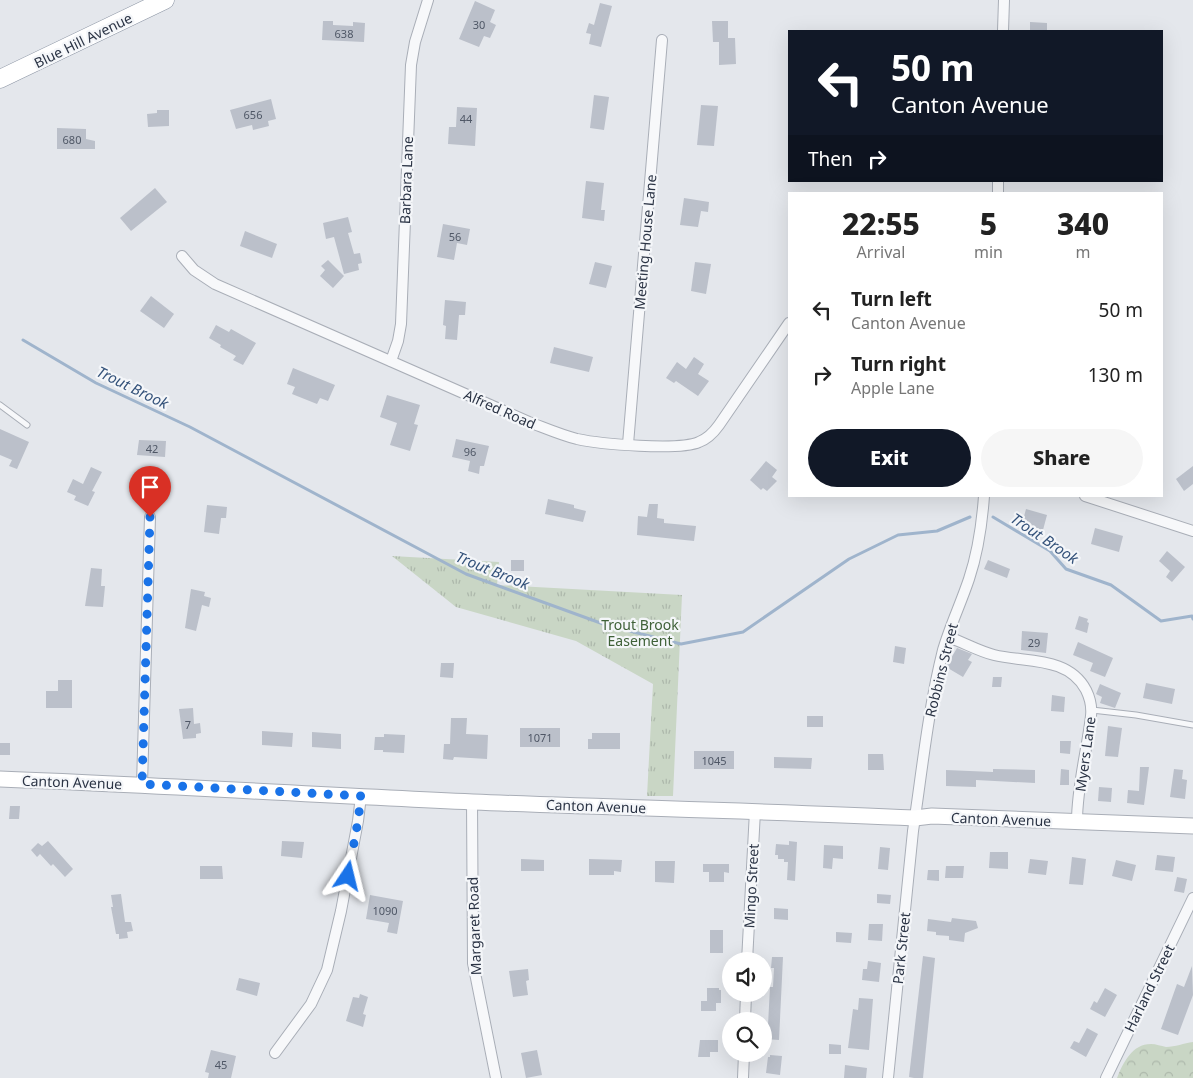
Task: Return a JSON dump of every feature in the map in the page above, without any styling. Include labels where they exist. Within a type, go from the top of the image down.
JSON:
[{"type":"highway","name":"Blue Hill Avenue","points":[[0,79],[165,0]]},
{"type":"main road","name":"Canton Avenue","points":[[0,779],[142,784],[472,802],[1193,826]]},
{"type":"street","name":"Barbara Lane","points":[[391,360],[398,341],[401,324],[411,65],[415,42],[428,0]]},
{"type":"street","points":[[1003,30],[1004,0]]},
{"type":"street","name":"Meeting House Lane","points":[[628,444],[662,40]]},
{"type":"street","name":"Alfred Road","points":[[182,256],[194,270],[215,284],[556,432],[588,441],[679,447],[706,439],[719,425],[788,324]]},
{"type":"street","name":"Robbins Street","points":[[915,818],[937,676],[948,637],[976,556],[984,497]]},
{"type":"street","points":[[1088,497],[1193,530]]},
{"type":"street","points":[[142,784],[150,517]]},
{"type":"street","name":"Myers Lane","points":[[948,637],[994,655],[1049,663],[1064,668],[1080,680],[1089,698],[1092,710],[1077,821]]},
{"type":"street","points":[[276,1053],[312,1004],[327,970],[341,911],[361,796]]},
{"type":"street","name":"Margaret Road","points":[[472,802],[473,963],[496,1078]]},
{"type":"street","name":"Mingo Street","points":[[747,952],[755,811]]},
{"type":"street","name":"Park Street","points":[[888,1078],[915,818]]},
{"type":"street","name":"Harland Street","points":[[1106,1078],[1193,898]]},
{"type":"street","points":[[743,1078],[744,1062]]},
{"type":"lane","points":[[0,405],[27,425]]},
{"type":"lane","points":[[1092,710],[1143,716],[1193,725]]},
{"type":"green space","name":"Trout Brook Easement","points":[[392,556],[499,562],[497,585],[682,595],[673,796],[647,796],[653,684],[576,641],[456,607]]},
{"type":"green space","points":[[1193,1042],[1193,1078],[1117,1078],[1129,1055],[1139,1047],[1151,1044],[1169,1047]]},
{"type":"building","points":[[475,1],[495,10],[490,22],[496,25],[490,38],[484,36],[479,47],[459,39]]},
{"type":"building","points":[[600,3],[612,6],[601,47],[589,44],[591,34],[586,33],[589,23],[594,25]]},
{"type":"building","points":[[323,21],[333,21],[333,25],[353,26],[353,22],[365,23],[364,42],[322,40]]},
{"type":"building","points":[[712,21],[728,21],[728,38],[735,38],[736,64],[719,65],[719,42],[713,42]]},
{"type":"building","points":[[1030,22],[1047,23],[1047,30],[1030,30]]},
{"type":"building","points":[[594,95],[609,97],[604,130],[590,128]]},
{"type":"building","points":[[271,99],[276,119],[268,121],[269,126],[253,130],[252,125],[236,129],[230,110]]},
{"type":"building","points":[[701,105],[718,106],[714,146],[697,145]]},
{"type":"building","points":[[457,107],[477,108],[475,146],[448,144],[449,127],[456,127]]},
{"type":"building","points":[[157,110],[169,110],[169,126],[148,127],[147,114],[157,113]]},
{"type":"building","points":[[57,128],[86,129],[86,139],[95,141],[95,149],[57,149]]},
{"type":"building","points":[[586,181],[604,183],[601,210],[605,210],[604,221],[582,218]]},
{"type":"building","points":[[155,188],[167,202],[131,231],[120,218]]},
{"type":"building","points":[[684,198],[709,202],[708,212],[701,211],[698,227],[680,225]]},
{"type":"building","points":[[348,217],[352,232],[348,233],[354,254],[360,253],[362,263],[358,264],[359,270],[344,274],[334,237],[326,239],[323,223]]},
{"type":"building","points":[[443,224],[470,229],[467,245],[457,243],[454,260],[437,257]]},
{"type":"building","points":[[245,231],[277,244],[272,258],[240,246]]},
{"type":"building","points":[[328,260],[344,276],[333,288],[320,276],[325,270],[321,266]]},
{"type":"building","points":[[595,262],[612,266],[606,288],[589,284]]},
{"type":"building","points":[[695,262],[711,264],[706,294],[691,291]]},
{"type":"building","points":[[151,296],[174,314],[164,328],[140,311]]},
{"type":"building","points":[[445,300],[466,302],[465,315],[459,315],[457,340],[445,339],[446,326],[443,325]]},
{"type":"building","points":[[216,325],[229,332],[231,329],[256,343],[243,365],[233,360],[236,356],[209,338]]},
{"type":"building","points":[[554,347],[593,357],[589,372],[550,363]]},
{"type":"building","points":[[694,357],[704,364],[698,374],[709,381],[698,396],[676,381],[674,383],[666,378],[677,362],[686,369]]},
{"type":"building","points":[[293,368],[335,385],[328,401],[320,398],[317,404],[292,394],[295,387],[287,384]]},
{"type":"building","points":[[387,395],[420,405],[414,424],[418,425],[410,451],[390,445],[397,423],[380,417]]},
{"type":"building","points":[[0,429],[29,442],[17,469],[9,466],[12,460],[0,455]]},
{"type":"building","points":[[456,439],[489,446],[484,466],[480,466],[479,474],[468,471],[470,461],[452,457]]},
{"type":"building","points":[[139,440],[166,441],[165,457],[137,455]]},
{"type":"building","points":[[766,461],[777,470],[772,477],[777,481],[767,491],[763,488],[761,490],[750,480]]},
{"type":"building","points":[[1193,466],[1193,484],[1184,491],[1176,479]]},
{"type":"building","points":[[91,467],[102,472],[92,491],[95,492],[88,506],[74,500],[76,496],[67,492],[73,479],[83,484]]},
{"type":"building","points":[[548,499],[574,505],[574,508],[586,511],[583,522],[545,514]]},
{"type":"building","points":[[649,504],[658,504],[657,518],[664,519],[664,523],[696,526],[694,541],[637,535],[638,516],[647,517]]},
{"type":"building","points":[[207,505],[227,507],[226,518],[221,518],[219,534],[204,532]]},
{"type":"building","points":[[1026,509],[1047,515],[1043,530],[1022,524]]},
{"type":"building","points":[[1095,528],[1123,536],[1119,552],[1091,544]]},
{"type":"building","points":[[1167,551],[1185,567],[1172,582],[1166,577],[1170,571],[1159,561]]},
{"type":"building","points":[[511,560],[524,560],[524,571],[511,571]]},
{"type":"building","points":[[988,560],[1010,569],[1007,578],[984,569]]},
{"type":"building","points":[[91,568],[102,569],[101,586],[105,586],[103,607],[85,606]]},
{"type":"building","points":[[191,589],[205,592],[204,596],[211,598],[209,607],[202,605],[196,631],[185,628]]},
{"type":"building","points":[[1079,616],[1088,619],[1087,633],[1075,629]]},
{"type":"building","points":[[1022,631],[1048,633],[1046,653],[1021,650]]},
{"type":"building","points":[[1078,642],[1113,658],[1105,677],[1090,671],[1093,663],[1073,655]]},
{"type":"building","points":[[895,646],[906,648],[904,664],[893,662]]},
{"type":"building","points":[[957,648],[972,654],[968,660],[972,662],[963,677],[946,667]]},
{"type":"building","points":[[441,663],[454,663],[453,678],[440,677]]},
{"type":"building","points":[[993,677],[1002,677],[1001,687],[992,687]]},
{"type":"building","points":[[58,680],[72,680],[72,708],[46,708],[46,691],[58,691]]},
{"type":"building","points":[[1146,683],[1175,689],[1172,704],[1143,698]]},
{"type":"building","points":[[1100,684],[1121,693],[1115,708],[1100,703],[1102,697],[1096,694]]},
{"type":"building","points":[[1052,695],[1065,697],[1064,712],[1051,711]]},
{"type":"building","points":[[193,708],[194,724],[200,723],[201,733],[196,734],[196,738],[183,739],[179,709]]},
{"type":"building","points":[[807,716],[823,716],[823,727],[807,727]]},
{"type":"building","points":[[451,718],[467,718],[466,734],[488,735],[487,759],[454,757],[453,760],[443,759],[444,744],[450,744]]},
{"type":"building","points":[[1108,726],[1122,728],[1118,757],[1105,756]]},
{"type":"building","points":[[520,728],[560,728],[560,747],[520,747]]},
{"type":"building","points":[[262,731],[293,733],[292,747],[262,745]]},
{"type":"building","points":[[312,732],[341,734],[341,749],[312,747]]},
{"type":"building","points":[[592,733],[620,733],[620,749],[588,749],[588,739],[592,739]]},
{"type":"building","points":[[384,734],[405,735],[404,753],[374,750],[375,737],[384,737]]},
{"type":"building","points":[[1060,741],[1071,741],[1070,754],[1060,753]]},
{"type":"building","points":[[0,743],[10,743],[10,755],[0,755]]},
{"type":"building","points":[[694,751],[734,751],[734,769],[694,769]]},
{"type":"building","points":[[868,754],[883,754],[884,770],[868,770]]},
{"type":"building","points":[[774,757],[812,758],[811,769],[774,768]]},
{"type":"building","points":[[1140,767],[1149,767],[1144,805],[1127,803],[1128,790],[1139,791]]},
{"type":"building","points":[[993,769],[1035,770],[1035,783],[976,780],[976,787],[946,786],[946,770],[993,772]]},
{"type":"building","points":[[1061,769],[1069,770],[1069,785],[1060,785]]},
{"type":"building","points":[[1174,769],[1183,770],[1182,779],[1187,780],[1185,799],[1170,797]]},
{"type":"building","points":[[1099,787],[1112,788],[1111,802],[1098,801]]},
{"type":"building","points":[[10,806],[20,806],[19,819],[9,819]]},
{"type":"building","points":[[48,841],[73,869],[65,877],[53,864],[51,866],[40,854],[37,857],[31,850],[38,843],[42,846]]},
{"type":"building","points":[[282,841],[304,842],[302,858],[281,856]]},
{"type":"building","points":[[789,841],[797,842],[795,881],[787,880],[788,862],[784,862],[784,859],[778,859],[778,855],[775,855],[776,844],[789,845]]},
{"type":"building","points":[[824,845],[843,846],[843,859],[833,858],[832,869],[823,868]]},
{"type":"building","points":[[880,847],[890,848],[888,870],[878,869]]},
{"type":"building","points":[[990,852],[1008,852],[1008,869],[989,868]]},
{"type":"building","points":[[1157,855],[1175,857],[1173,872],[1155,870]]},
{"type":"building","points":[[1072,857],[1086,859],[1083,885],[1069,884]]},
{"type":"building","points":[[521,859],[544,860],[544,871],[521,871]]},
{"type":"building","points":[[589,859],[622,860],[621,872],[614,871],[614,875],[589,875]]},
{"type":"building","points":[[1030,859],[1048,861],[1046,875],[1028,873]]},
{"type":"building","points":[[1116,860],[1136,865],[1132,881],[1112,876]]},
{"type":"building","points":[[655,861],[675,861],[674,883],[655,882]]},
{"type":"building","points":[[703,864],[729,864],[729,873],[724,872],[724,882],[709,882],[709,872],[703,872]]},
{"type":"building","points":[[200,866],[222,866],[223,879],[200,879]]},
{"type":"building","points":[[946,866],[964,866],[963,878],[945,878]]},
{"type":"building","points":[[928,870],[939,870],[939,881],[927,880]]},
{"type":"building","points":[[1177,877],[1187,879],[1184,893],[1174,891]]},
{"type":"building","points":[[121,894],[125,922],[131,922],[133,931],[127,932],[128,938],[119,939],[119,934],[116,934],[111,907],[113,907],[111,895]]},
{"type":"building","points":[[877,894],[891,895],[890,904],[877,903]]},
{"type":"building","points":[[370,895],[403,901],[397,934],[387,932],[389,923],[366,919]]},
{"type":"building","points":[[774,908],[788,909],[788,920],[774,919]]},
{"type":"building","points":[[952,918],[976,921],[978,928],[965,933],[964,942],[949,940],[949,936],[936,935],[936,932],[927,931],[928,919],[951,922]]},
{"type":"building","points":[[869,924],[883,924],[882,941],[868,940]]},
{"type":"building","points":[[710,930],[723,930],[723,952],[710,953]]},
{"type":"building","points":[[836,932],[852,933],[851,943],[836,942]]},
{"type":"building","points":[[923,956],[935,958],[923,1078],[914,1078],[909,1077]]},
{"type":"building","points":[[772,957],[783,957],[779,1040],[772,1040],[772,1012],[769,1012],[769,1002],[772,1002],[774,968],[772,968]]},
{"type":"building","points":[[868,961],[881,963],[879,982],[862,980],[863,969],[867,969]]},
{"type":"building","points":[[1192,966],[1193,995],[1178,1035],[1161,1029],[1177,984],[1184,987]]},
{"type":"building","points":[[528,969],[529,980],[526,981],[528,995],[513,997],[509,971]]},
{"type":"building","points":[[239,978],[260,983],[257,996],[236,990]]},
{"type":"building","points":[[707,988],[719,988],[721,990],[721,1003],[716,1003],[716,1011],[701,1011],[701,1001],[707,1001]]},
{"type":"building","points":[[1105,988],[1117,995],[1105,1017],[1090,1009],[1094,1001],[1097,1003]]},
{"type":"building","points":[[360,994],[368,997],[363,1014],[366,1015],[363,1027],[346,1021],[353,997],[359,998]]},
{"type":"building","points":[[859,998],[873,999],[869,1050],[848,1048],[853,1009],[858,1010]]},
{"type":"building","points":[[1087,1028],[1098,1034],[1086,1057],[1070,1048],[1074,1041],[1079,1043]]},
{"type":"building","points":[[700,1040],[718,1040],[718,1052],[710,1052],[710,1057],[698,1057]]},
{"type":"building","points":[[829,1044],[841,1045],[841,1054],[829,1054]]},
{"type":"building","points":[[211,1050],[236,1056],[231,1078],[208,1078],[209,1073],[205,1072]]},
{"type":"building","points":[[537,1050],[542,1075],[526,1078],[521,1053]]},
{"type":"building","points":[[772,1055],[782,1056],[780,1075],[766,1073],[767,1062],[772,1062]]},
{"type":"building","points":[[845,1065],[867,1068],[866,1078],[844,1078]]},
{"type":"waterway","name":"Trout Brook","points":[[23,340],[96,383],[190,427],[466,574],[606,625],[681,644],[743,632],[849,559],[898,535],[937,531],[970,517]]},
{"type":"waterway","name":"Trout Brook","points":[[993,517],[1050,551],[1066,569],[1111,585],[1161,621],[1192,616],[1193,619]]},
{"type":"route","points":[[150,517],[142,784],[361,796],[348,876]]}]
